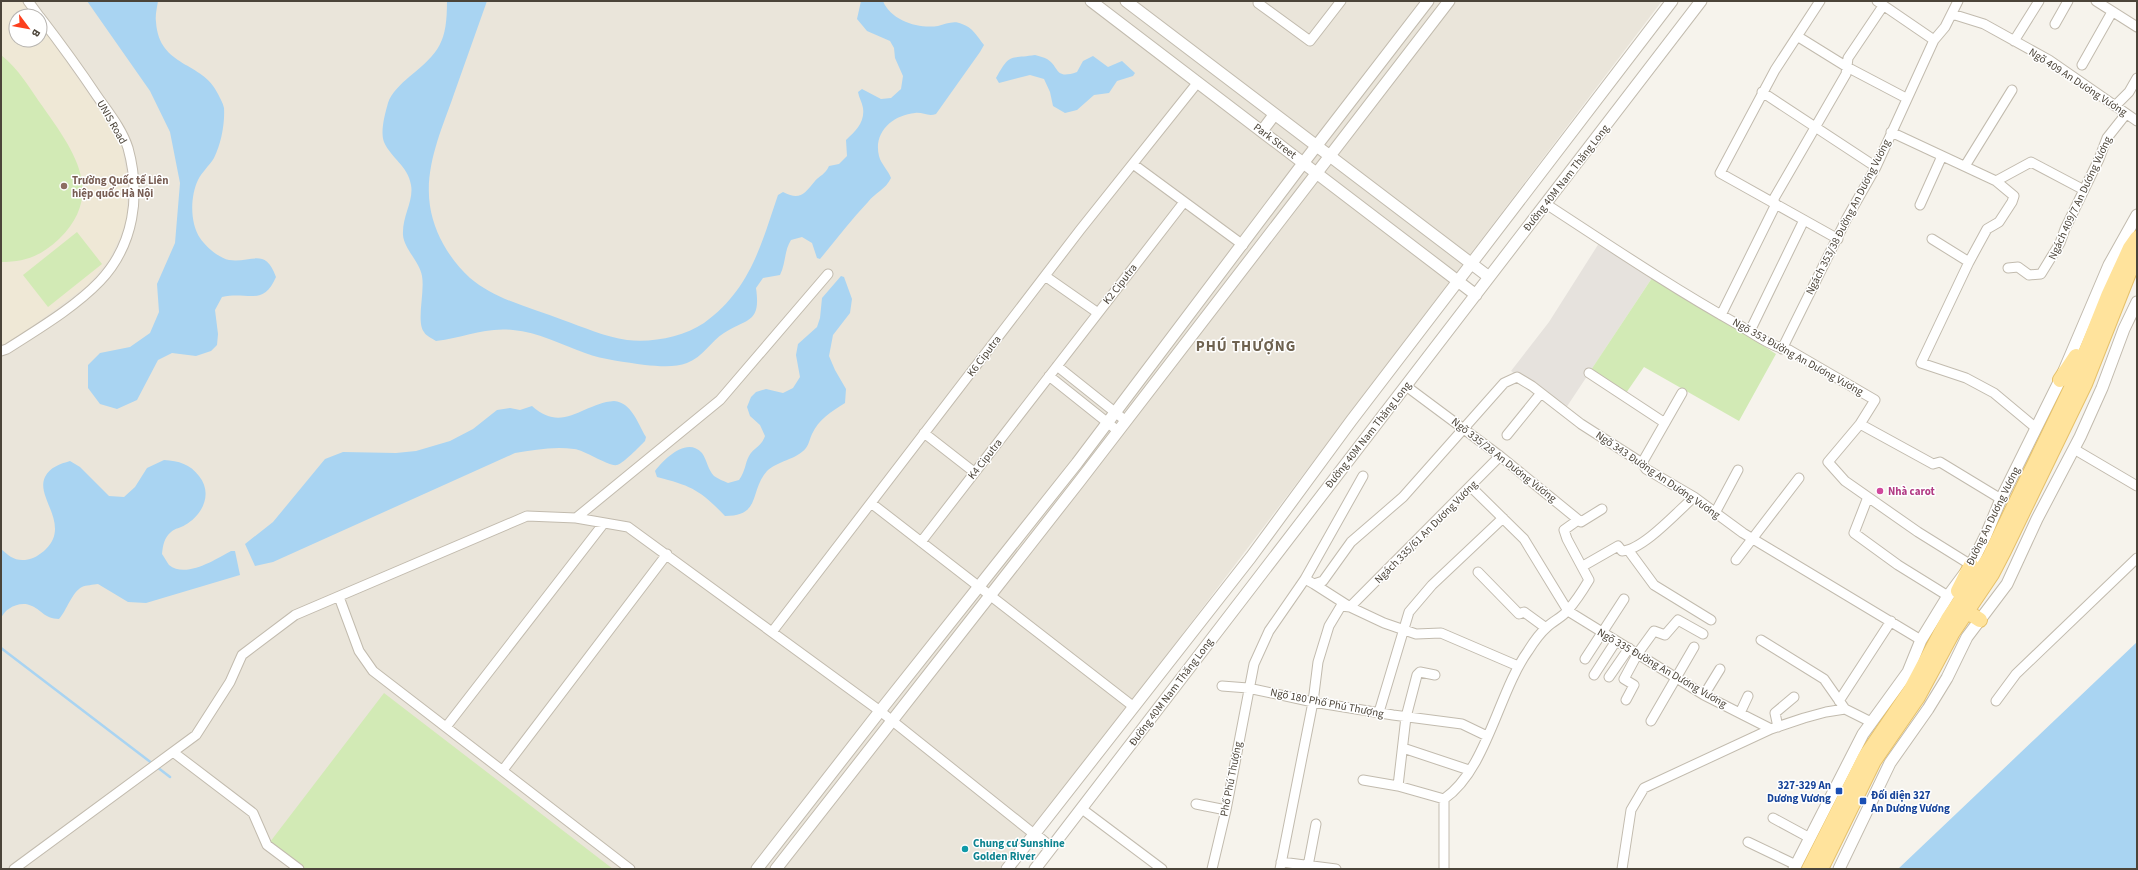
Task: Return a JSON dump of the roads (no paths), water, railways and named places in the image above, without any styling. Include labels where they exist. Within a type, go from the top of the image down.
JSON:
[{"type":"main road","name":"Đường An Dương Vương","points":[[1800,868],[1817,852],[1870,759],[1889,729],[1910,691],[1927,643],[1948,619],[1989,558],[2072,386],[2108,296],[2130,248],[2137,238]]},
{"type":"main road","name":"Đường An Dương Vương","points":[[1889,729],[1931,675],[1966,611],[1992,574],[2084,384],[2137,258]]},
{"type":"main road","points":[[2060,380],[2071,366],[2086,331],[2108,296]]},
{"type":"main road","points":[[1927,643],[1939,619],[1965,578],[1971,565]]},
{"type":"main road","points":[[1966,611],[1980,620]]},
{"type":"main road","name":"Đường An Dương Vương","points":[[1821,869],[1870,759]]},
{"type":"street","name":"Park Street","points":[[1091,1],[1304,162],[1476,295]]},
{"type":"street","name":"Park Street","points":[[1126,1],[1489,277]]},
{"type":"street","points":[[1260,1],[1258,3],[1310,41],[1341,1]]},
{"type":"street","points":[[757,869],[1108,423],[1316,146],[1428,1]]},
{"type":"street","points":[[776,869],[1126,421],[1449,1]]},
{"type":"street","name":"Đường 40M Nam Thăng Long","points":[[1007,869],[1251,557],[1351,421],[1672,1]]},
{"type":"street","name":"Đường 40M Nam Thăng Long","points":[[1035,869],[1702,1]]},
{"type":"street","points":[[1820,1],[1774,70],[1720,173],[1838,239]]},
{"type":"street","points":[[2014,41],[2039,1]]},
{"type":"street","points":[[2055,24],[2068,1]]},
{"type":"street","points":[[2097,1],[2137,27]]},
{"type":"street","name":"Ngách 353/38 Đường An Dương Vương","points":[[1782,349],[1876,167],[1906,98],[1934,40],[1952,14],[1956,2]]},
{"type":"street","points":[[1721,315],[1774,203],[1846,74],[1848,58],[1880,3],[1934,40]]},
{"type":"street","points":[[2082,64],[2112,12]]},
{"type":"street","name":"Ngõ 409 An Dương Vương","points":[[1952,14],[1984,24],[2050,60],[2137,121]]},
{"type":"street","name":"UNIS Road","points":[[1,351],[7,350],[38,329],[99,282],[117,259],[131,224],[136,188],[127,147],[113,119],[48,28]]},
{"type":"street","points":[[1797,36],[1847,67],[1906,98]]},
{"type":"street","points":[[2115,106],[2129,92],[2137,78]]},
{"type":"street","name":"K6 Ciputra","points":[[772,632],[1045,276],[1198,82]]},
{"type":"street","points":[[1965,166],[2012,90]]},
{"type":"street","points":[[1762,92],[1876,167]]},
{"type":"street","name":"Ngách 409/7 An Dương Vương","points":[[2008,268],[2018,267],[2030,275],[2041,274],[2060,243],[2065,229],[2099,159],[2107,138],[2126,114]]},
{"type":"street","points":[[1262,131],[1274,115]]},
{"type":"street","points":[[1891,132],[1996,181],[2014,196],[2012,202],[1998,222],[1987,229],[1969,262],[1921,363],[1966,378],[1994,393],[2036,428]]},
{"type":"street","points":[[1920,205],[1942,156]]},
{"type":"street","points":[[1996,181],[2031,162],[2084,190]]},
{"type":"street","points":[[1133,164],[1242,245]]},
{"type":"street","name":"K2 Ciputra","points":[[1049,376],[1184,202]]},
{"type":"street","name":"Ngõ 353 Đường An Dương Vương","points":[[1546,204],[1654,275],[1721,315],[1782,349],[1788,350],[1875,400],[1860,424],[1828,462],[1845,481],[1918,532],[1971,565]]},
{"type":"street","name":"Đường An Dương Vương","points":[[1800,868],[1810,838],[1828,799],[1871,722],[1908,672],[1927,643],[1948,596],[1971,565],[2060,380],[2109,265],[2137,216]]},
{"type":"street","points":[[1750,331],[1804,220]]},
{"type":"street","points":[[1932,239],[1969,262]]},
{"type":"street","points":[[576,518],[720,400],[828,274]]},
{"type":"street","points":[[1045,276],[1098,313]]},
{"type":"street","points":[[1839,869],[1890,763],[1928,709],[1947,678],[1968,637],[2007,584],[2037,519],[2074,449],[2102,388],[2124,329],[2137,302]]},
{"type":"street","points":[[1057,366],[1126,421]]},
{"type":"street","points":[[1589,373],[1665,423]]},
{"type":"street","points":[[1049,376],[1118,431]]},
{"type":"street","name":"K4 Ciputra","points":[[921,542],[1049,376]]},
{"type":"street","name":"Ngõ 343 Đường An Dương Vương","points":[[1465,428],[1504,383],[1511,378],[1517,377],[1541,393],[1581,424],[1642,463],[1646,468],[1694,497],[1752,539],[1927,643]]},
{"type":"street","name":"Ngõ 335/28 An Dương Vương","points":[[1406,386],[1465,428],[1578,520]]},
{"type":"street","points":[[1507,435],[1541,393]]},
{"type":"street","points":[[1642,463],[1682,393]]},
{"type":"street","points":[[1860,424],[1933,464],[1940,462],[1959,472],[2002,499]]},
{"type":"street","points":[[1314,584],[1323,581],[1352,542],[1402,497],[1465,428]]},
{"type":"street","points":[[924,433],[974,472]]},
{"type":"street","points":[[2074,449],[2137,486]]},
{"type":"street","name":"Ngách 335/61 An Dương Vương","points":[[1313,702],[1318,662],[1329,626],[1342,606],[1350,607],[1471,487],[1500,456]]},
{"type":"street","points":[[1715,513],[1738,470]]},
{"type":"street","name":"Phố Phú Thượng","points":[[1212,869],[1226,810],[1248,688],[1254,664],[1269,631],[1305,579],[1363,476]]},
{"type":"street","points":[[1736,560],[1799,478]]},
{"type":"street","points":[[1471,487],[1524,539],[1568,611]]},
{"type":"street","points":[[1583,566],[1618,546],[1622,551],[1629,551],[1641,545],[1694,497]]},
{"type":"street","points":[[1868,497],[1854,533],[1898,565],[1948,596]]},
{"type":"street","points":[[871,503],[1134,707]]},
{"type":"street","points":[[1363,780],[1398,786],[1444,799],[1453,793],[1469,770],[1487,736],[1518,666],[1546,628],[1568,611],[1589,580],[1583,566],[1566,540],[1564,530],[1578,520],[1581,522],[1602,509]]},
{"type":"street","points":[[14,869],[196,735],[230,682],[242,656],[295,615],[527,516],[576,518],[628,527],[667,554],[892,720],[1052,848]]},
{"type":"street","points":[[1379,712],[1409,612],[1432,585],[1503,518]]},
{"type":"street","points":[[446,727],[604,523]]},
{"type":"street","points":[[1629,551],[1654,585],[1711,620]]},
{"type":"street","points":[[503,770],[667,554]]},
{"type":"street","points":[[1996,701],[2016,674],[2137,558]]},
{"type":"street","points":[[1478,572],[1519,614],[1524,612],[1546,628]]},
{"type":"street","points":[[1305,579],[1350,607],[1384,623],[1416,634],[1441,633],[1518,666]]},
{"type":"street","points":[[338,597],[359,651],[373,671],[630,869]]},
{"type":"street","points":[[1585,659],[1624,599]]},
{"type":"street","name":"Ngõ 335 Đường An Dương Vương","points":[[1568,611],[1602,634],[1638,653],[1704,694],[1740,713],[1775,728]]},
{"type":"street","points":[[1626,700],[1634,685],[1624,679],[1638,653],[1654,631],[1665,635],[1678,620],[1703,634]]},
{"type":"street","points":[[1840,701],[1891,622]]},
{"type":"street","points":[[1761,640],[1824,679],[1845,709],[1871,722]]},
{"type":"street","points":[[1594,675],[1616,641]]},
{"type":"street","points":[[1651,721],[1694,647]]},
{"type":"street","points":[[1609,677],[1629,648]]},
{"type":"street","points":[[1704,694],[1720,669]]},
{"type":"street","points":[[1398,786],[1406,717],[1418,673],[1435,675]]},
{"type":"street","name":"Ngõ 180 Phố Phú Thượng","points":[[1222,686],[1248,688],[1313,702],[1406,717],[1462,724],[1487,736]]},
{"type":"street","points":[[1740,713],[1748,696]]},
{"type":"street","points":[[1775,728],[1775,713],[1794,697]]},
{"type":"street","points":[[1313,702],[1293,809],[1280,866],[1308,866],[1336,869]]},
{"type":"street","points":[[1622,869],[1631,810],[1644,788],[1775,728],[1826,712],[1845,709]]},
{"type":"street","points":[[1403,748],[1469,770]]},
{"type":"street","points":[[173,752],[253,813],[267,845],[299,869]]},
{"type":"street","points":[[1444,799],[1444,869]]},
{"type":"street","points":[[1196,804],[1226,810]]},
{"type":"street","points":[[1082,809],[1162,869]]},
{"type":"street","points":[[1773,818],[1810,838]]},
{"type":"street","points":[[1308,866],[1316,824]]},
{"type":"street","points":[[1748,842],[1800,868]]},
{"type":"water","points":[[87,1],[158,1],[156,22],[159,37],[165,48],[182,63],[202,75],[211,83],[224,108],[223,127],[219,147],[214,158],[201,174],[195,187],[192,202],[194,225],[200,238],[213,252],[229,260],[262,259],[272,268],[276,277],[266,292],[260,295],[222,297],[215,310],[218,334],[217,345],[211,351],[196,356],[172,353],[158,360],[137,400],[117,409],[100,404],[88,388],[88,365],[100,353],[130,347],[150,333],[159,312],[157,284],[175,243],[180,183],[170,132],[150,91]]},
{"type":"water","points":[[447,1],[487,1],[435,148],[432,163],[429,191],[430,206],[435,226],[444,245],[456,263],[470,278],[480,286],[503,298],[594,332],[611,337],[637,341],[657,340],[687,332],[704,323],[720,310],[733,296],[752,265],[766,231],[778,195],[783,192],[794,196],[805,193],[829,166],[839,164],[847,156],[846,140],[856,130],[863,118],[863,108],[858,92],[862,89],[881,99],[891,98],[901,89],[903,76],[895,58],[894,48],[890,41],[867,31],[857,19],[861,1],[883,1],[892,14],[914,25],[931,27],[953,22],[966,25],[977,35],[984,45],[936,114],[907,114],[892,121],[886,126],[879,139],[878,147],[880,159],[891,178],[889,182],[856,216],[820,259],[817,258],[812,243],[802,237],[791,240],[787,248],[780,275],[763,278],[756,288],[756,308],[751,318],[719,336],[693,360],[682,365],[660,366],[622,362],[600,357],[585,353],[532,333],[522,331],[502,329],[483,331],[436,341],[424,332],[421,321],[423,283],[421,271],[406,245],[403,235],[404,221],[411,197],[411,185],[403,167],[387,148],[384,142],[383,128],[384,117],[391,96],[435,53],[440,45],[447,15]]},
{"type":"water","points":[[1035,55],[1047,59],[1061,74],[1077,72],[1083,61],[1093,56],[1108,67],[1122,61],[1135,73],[1133,76],[1117,81],[1109,93],[1094,95],[1077,110],[1065,113],[1053,106],[1050,92],[1044,79],[1030,75],[999,83],[996,78],[1004,64],[1011,59],[1015,57]]},
{"type":"water","points":[[841,276],[844,277],[852,299],[850,313],[833,335],[829,356],[846,389],[845,403],[830,413],[818,424],[806,448],[797,455],[767,471],[758,486],[750,507],[745,512],[737,515],[725,516],[709,500],[695,490],[679,483],[657,477],[655,471],[664,461],[676,451],[690,447],[696,448],[702,453],[710,471],[714,476],[728,483],[739,480],[749,456],[762,442],[765,436],[760,425],[750,416],[747,407],[751,397],[756,392],[766,389],[783,393],[793,388],[800,377],[796,355],[798,344],[817,327],[820,318],[822,298]]},
{"type":"water","points":[[614,401],[625,405],[630,409],[646,437],[645,441],[620,464],[613,465],[579,450],[567,448],[552,448],[515,453],[273,562],[255,566],[245,544],[273,522],[325,459],[343,452],[396,453],[416,451],[450,441],[473,429],[497,410],[510,408],[520,410],[532,406],[543,414],[554,417],[563,417],[573,415],[603,403]]},
{"type":"water","points":[[164,460],[179,462],[188,466],[199,476],[205,489],[204,503],[197,516],[173,531],[165,539],[162,554],[169,565],[176,569],[192,569],[209,563],[231,551],[235,551],[240,575],[146,603],[128,602],[98,584],[88,585],[78,589],[59,619],[50,617],[28,604],[23,604],[9,608],[1,619],[1,549],[14,559],[21,560],[34,558],[46,549],[53,540],[55,530],[54,521],[44,493],[43,485],[45,477],[52,468],[70,461],[80,467],[109,496],[124,497],[135,487],[147,468]]},
{"type":"water","points":[[2137,642],[2137,869],[1898,869]]},
{"type":"waterway","points":[[1,648],[153,764]]},
{"type":"waterway","points":[[157,767],[170,777]]},
{"type":"place","name":"Trường Quốc tế Liên hiệp quốc Hà Nội","points":[[64,186]]},
{"type":"place","name":"Nhà carot","points":[[1880,491]]},
{"type":"place","name":"327-329 An Dương Vương","points":[[1839,791]]},
{"type":"place","name":"Đối diện 327 An Dương Vương","points":[[1863,801]]},
{"type":"place","name":"Chung cư Sunshine Golden River","points":[[965,849]]},
{"type":"district","name":"PHÚ THƯỢNG","points":[[1246,346]]}]
